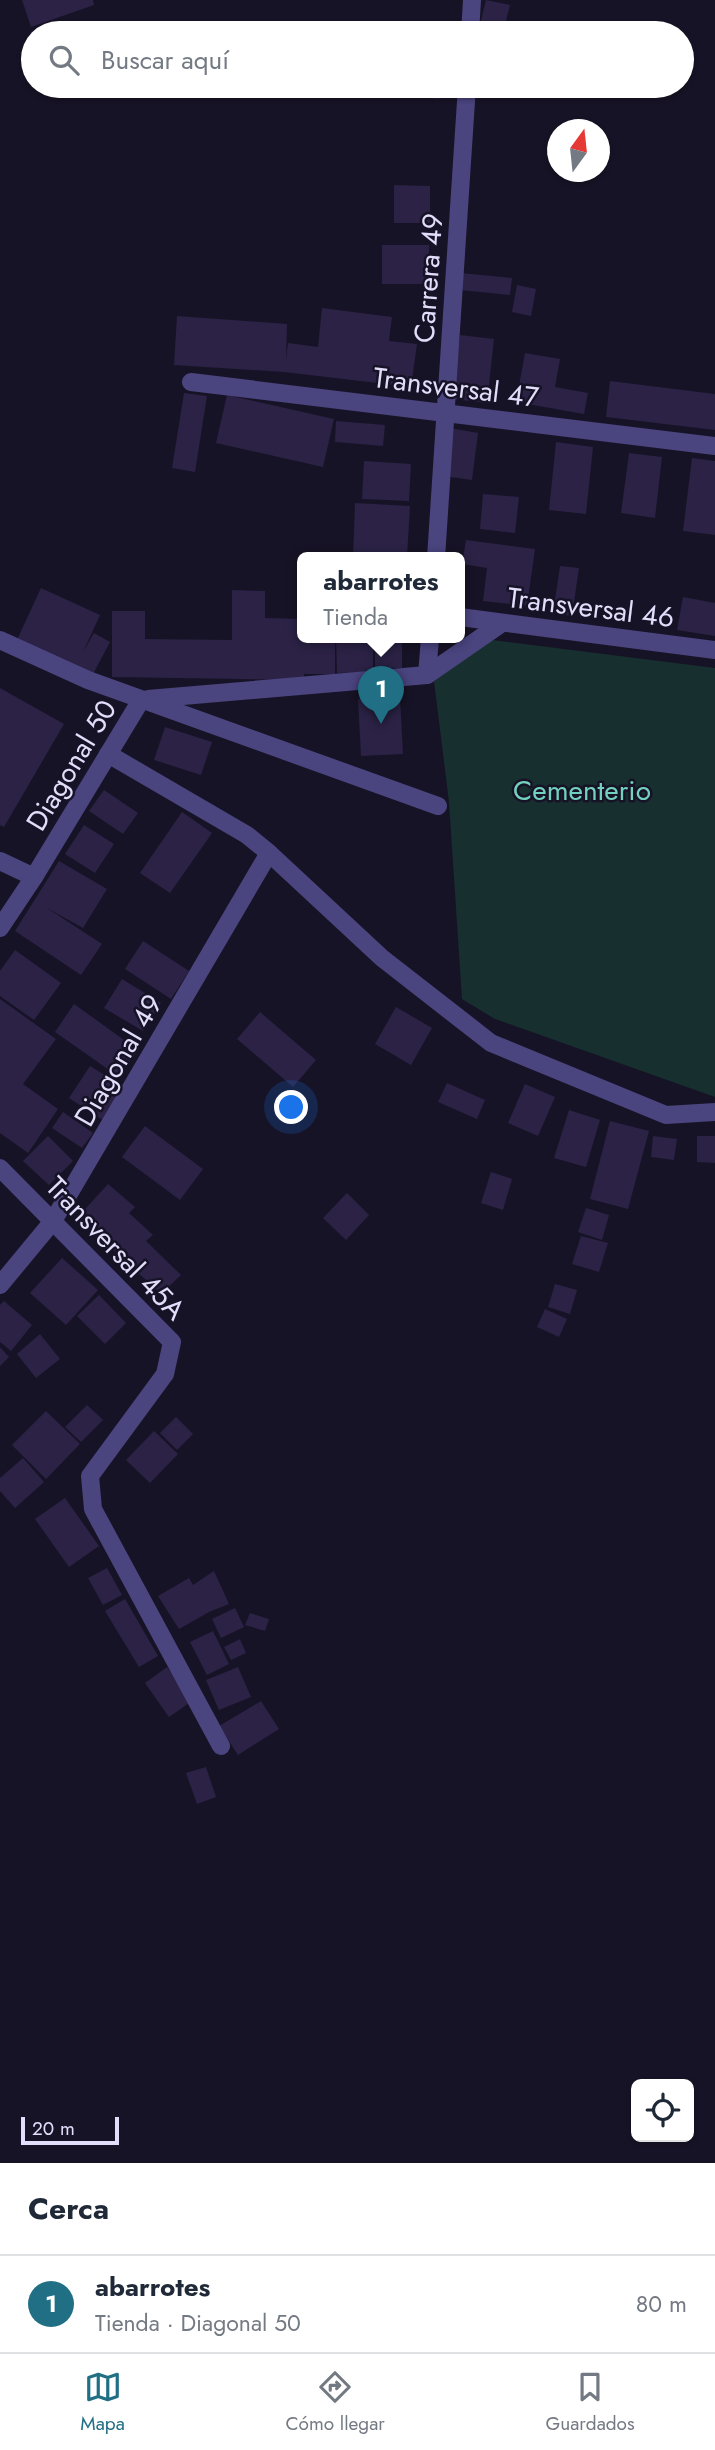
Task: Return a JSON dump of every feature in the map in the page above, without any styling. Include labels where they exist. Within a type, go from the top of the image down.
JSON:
[{"type":"street","points":[[471,21],[472,0]]},
{"type":"street","name":"Carrera 49","points":[[436,552],[466,98]]},
{"type":"street","name":"Transversal 47","points":[[191,383],[715,446]]},
{"type":"street","name":"Transversal 46","points":[[465,618],[715,650]]},
{"type":"street","name":"Diagonal 50","points":[[0,928],[141,700],[426,675],[502,623]]},
{"type":"street","points":[[0,640],[88,680],[438,806]]},
{"type":"street","points":[[426,675],[429,643]]},
{"type":"street","points":[[108,754],[247,835],[270,853],[382,958],[491,1043],[666,1115],[715,1112]]},
{"type":"street","name":"Diagonal 49","points":[[0,1285],[53,1221],[270,853]]},
{"type":"street","points":[[0,861],[34,877]]},
{"type":"street","name":"Transversal 45A","points":[[0,1168],[172,1342],[165,1374],[90,1476],[93,1510],[221,1746]]},
{"type":"green space","name":"Cementerio","points":[[492,640],[715,668],[715,1097],[495,1019],[462,999],[449,802],[434,681]]},
{"type":"building","points":[[22,0],[93,0],[94,5],[48,21],[29,21]]},
{"type":"building","points":[[486,0],[510,5],[506,21],[481,21]]},
{"type":"building","points":[[394,185],[430,186],[430,223],[394,223]]},
{"type":"building","points":[[382,245],[429,245],[429,284],[382,284]]},
{"type":"building","points":[[461,273],[512,278],[510,295],[460,290]]},
{"type":"building","points":[[517,285],[536,289],[531,316],[512,312]]},
{"type":"building","points":[[322,308],[392,317],[389,341],[417,344],[411,387],[284,372],[174,365],[177,316],[287,324],[286,360],[288,343],[318,347]]},
{"type":"building","points":[[460,335],[494,339],[487,403],[453,399]]},
{"type":"building","points":[[525,353],[560,359],[555,387],[588,393],[584,414],[516,402]]},
{"type":"building","points":[[610,381],[715,394],[715,430],[606,417]]},
{"type":"building","points":[[184,393],[207,396],[195,472],[172,468]]},
{"type":"building","points":[[227,395],[334,419],[323,467],[216,443]]},
{"type":"building","points":[[336,421],[385,425],[383,446],[335,442]]},
{"type":"building","points":[[450,428],[478,433],[472,480],[443,476]]},
{"type":"building","points":[[556,442],[593,447],[586,514],[549,510]]},
{"type":"building","points":[[629,453],[662,457],[655,518],[621,513]]},
{"type":"building","points":[[692,458],[715,461],[715,535],[683,531]]},
{"type":"building","points":[[364,461],[411,464],[409,501],[362,499]]},
{"type":"building","points":[[483,494],[519,497],[515,533],[480,529]]},
{"type":"building","points":[[355,503],[410,506],[407,552],[353,552]]},
{"type":"building","points":[[466,540],[535,549],[527,606],[483,601],[487,568],[465,564]]},
{"type":"building","points":[[560,566],[579,568],[572,616],[553,613]]},
{"type":"building","points":[[41,588],[100,615],[83,652],[94,633],[110,642],[91,678],[16,642]]},
{"type":"building","points":[[232,590],[265,591],[265,618],[297,619],[297,643],[335,643],[335,674],[304,674],[304,680],[112,677],[112,611],[145,611],[145,639],[232,640]]},
{"type":"building","points":[[683,597],[715,603],[715,636],[677,630]]},
{"type":"building","points":[[336,643],[373,643],[373,672],[337,673]]},
{"type":"building","points":[[375,643],[402,643],[402,668],[375,668]]},
{"type":"building","points":[[0,688],[64,724],[4,827],[0,825]]},
{"type":"building","points":[[400,697],[403,754],[361,756],[358,699]]},
{"type":"building","points":[[165,727],[212,742],[201,775],[154,760]]},
{"type":"building","points":[[104,790],[138,813],[123,834],[89,811]]},
{"type":"building","points":[[182,812],[212,833],[170,893],[140,873]]},
{"type":"building","points":[[84,825],[114,844],[95,873],[65,854]]},
{"type":"building","points":[[59,861],[107,889],[83,928],[47,908],[102,944],[81,975],[15,931]]},
{"type":"building","points":[[143,941],[189,971],[171,999],[125,969]]},
{"type":"building","points":[[15,950],[61,983],[34,1020],[0,996],[0,971]]},
{"type":"building","points":[[122,979],[161,1003],[143,1031],[104,1008]]},
{"type":"building","points":[[0,999],[56,1039],[23,1084],[58,1109],[28,1153],[0,1133]]},
{"type":"building","points":[[74,1004],[138,1050],[119,1077],[55,1032]]},
{"type":"building","points":[[396,1007],[432,1028],[411,1065],[375,1044]]},
{"type":"building","points":[[260,1012],[316,1060],[293,1087],[237,1039]]},
{"type":"building","points":[[90,1066],[124,1087],[103,1120],[69,1098]]},
{"type":"building","points":[[447,1083],[485,1100],[477,1119],[438,1102]]},
{"type":"building","points":[[525,1084],[555,1097],[538,1136],[508,1123]]},
{"type":"building","points":[[569,1110],[600,1120],[586,1167],[554,1158]]},
{"type":"building","points":[[63,1112],[93,1133],[82,1148],[52,1128]]},
{"type":"building","points":[[610,1121],[649,1131],[628,1209],[590,1199]]},
{"type":"building","points":[[145,1126],[203,1169],[180,1200],[122,1157]]},
{"type":"building","points":[[48,1136],[73,1161],[49,1185],[23,1161]]},
{"type":"building","points":[[653,1136],[677,1139],[674,1160],[651,1157]]},
{"type":"building","points":[[697,1136],[715,1136],[715,1163],[697,1162]]},
{"type":"building","points":[[491,1172],[512,1179],[503,1210],[481,1203]]},
{"type":"building","points":[[108,1184],[135,1207],[129,1213],[153,1235],[146,1241],[181,1275],[161,1294],[78,1217]]},
{"type":"building","points":[[347,1193],[369,1215],[346,1240],[323,1218]]},
{"type":"building","points":[[586,1208],[609,1215],[602,1240],[578,1232]]},
{"type":"building","points":[[581,1236],[608,1243],[599,1272],[572,1264]]},
{"type":"building","points":[[62,1258],[98,1290],[66,1325],[30,1293]]},
{"type":"building","points":[[555,1284],[577,1290],[570,1314],[548,1307]]},
{"type":"building","points":[[99,1295],[126,1323],[105,1344],[77,1316]]},
{"type":"building","points":[[4,1301],[32,1325],[11,1351],[0,1342],[0,1305]]},
{"type":"building","points":[[545,1309],[567,1319],[559,1337],[537,1327]]},
{"type":"building","points":[[40,1334],[60,1359],[36,1378],[17,1354]]},
{"type":"building","points":[[0,1347],[9,1357],[0,1366]]},
{"type":"building","points":[[87,1405],[103,1420],[81,1442],[65,1427]]},
{"type":"building","points":[[46,1411],[80,1444],[46,1479],[12,1445]]},
{"type":"building","points":[[176,1417],[193,1434],[177,1450],[160,1433]]},
{"type":"building","points":[[154,1431],[178,1454],[150,1483],[126,1460]]},
{"type":"building","points":[[23,1458],[44,1482],[15,1508],[0,1491],[0,1478]]},
{"type":"building","points":[[65,1498],[99,1546],[69,1567],[35,1519]]},
{"type":"building","points":[[107,1568],[122,1595],[103,1605],[88,1578]]},
{"type":"building","points":[[214,1571],[229,1604],[179,1629],[158,1596],[189,1578],[193,1585]]},
{"type":"building","points":[[125,1599],[158,1656],[139,1667],[105,1611]]},
{"type":"building","points":[[235,1608],[244,1627],[221,1638],[212,1619]]},
{"type":"building","points":[[250,1613],[269,1619],[265,1631],[245,1625]]},
{"type":"building","points":[[213,1631],[229,1664],[207,1675],[190,1642]]},
{"type":"building","points":[[240,1639],[246,1653],[231,1660],[224,1647]]},
{"type":"building","points":[[167,1667],[192,1701],[169,1717],[145,1683]]},
{"type":"building","points":[[238,1667],[251,1697],[219,1710],[206,1680]]},
{"type":"building","points":[[261,1701],[279,1729],[238,1755],[219,1726]]},
{"type":"building","points":[[206,1767],[216,1797],[197,1804],[186,1773]]},
{"type":"place","name":"abarrotes","points":[[381,724]]}]
